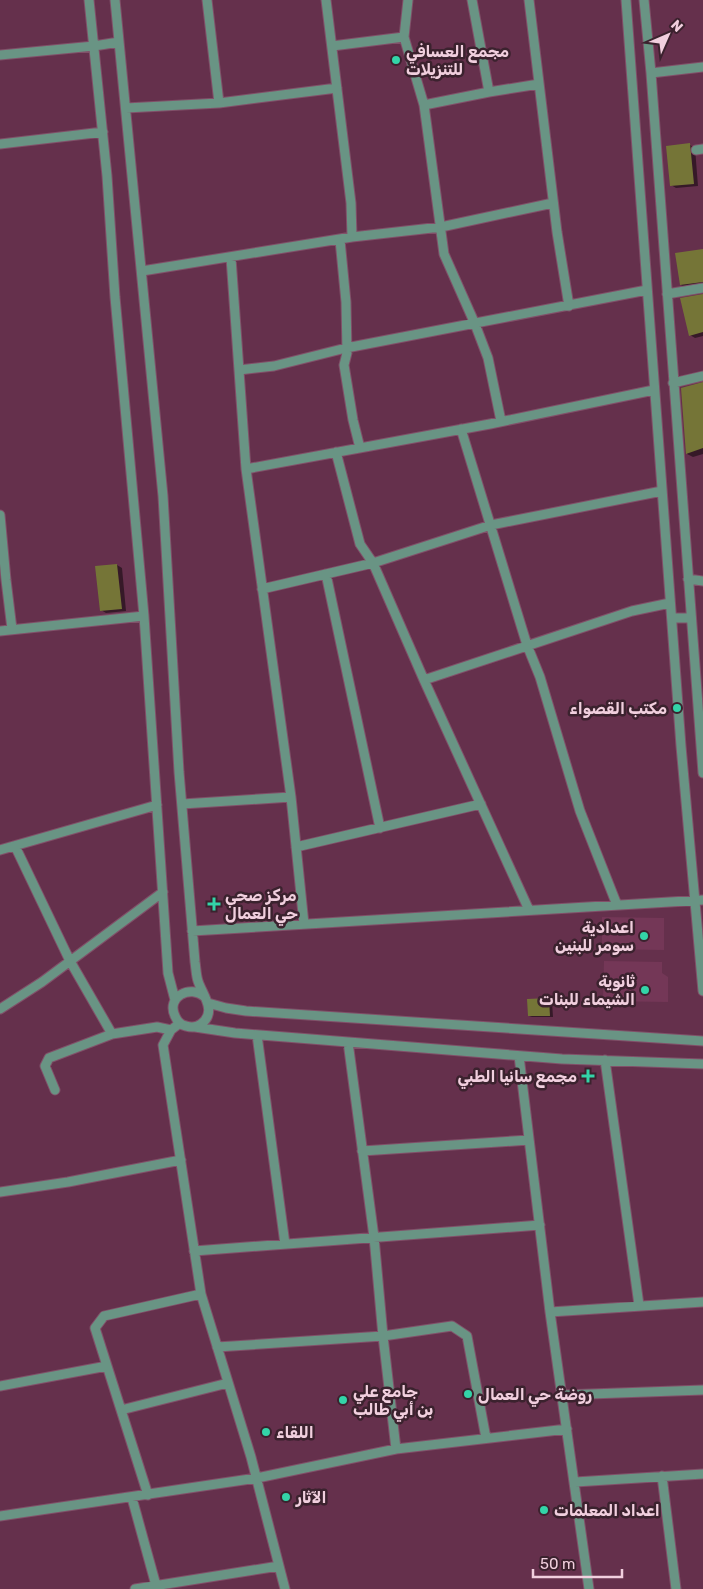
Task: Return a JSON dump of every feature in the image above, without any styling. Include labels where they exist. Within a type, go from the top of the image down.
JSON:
[{"type":"street","points":[[89,0],[103,132],[115,297],[144,616],[168,973],[175,1000],[174,1012],[180,1023],[190,1027],[195,1026],[235,1033],[519,1056],[703,1064]]},
{"type":"street","points":[[115,0],[163,496],[182,804],[192,931],[198,980],[209,1009],[205,1020],[195,1026]]},
{"type":"street","points":[[207,0],[219,103]]},
{"type":"street","points":[[326,0],[350,203],[352,238]]},
{"type":"street","points":[[408,0],[404,38],[424,105],[444,254],[488,358],[502,421]]},
{"type":"street","points":[[472,0],[488,92]]},
{"type":"street","points":[[529,0],[553,203],[569,306]]},
{"type":"street","points":[[626,0],[670,603],[699,900],[703,991]]},
{"type":"street","points":[[644,0],[703,773]]},
{"type":"street","points":[[332,46],[404,38]]},
{"type":"street","points":[[0,55],[119,42]]},
{"type":"street","points":[[650,73],[703,67]]},
{"type":"street","points":[[424,105],[539,84]]},
{"type":"street","points":[[126,108],[219,103],[337,88]]},
{"type":"street","points":[[0,144],[103,132]]},
{"type":"street","points":[[142,271],[352,238],[441,227],[553,203]]},
{"type":"street","points":[[340,240],[346,302],[344,365],[353,420],[360,448]]},
{"type":"street","points":[[231,258],[246,469],[291,796],[304,924]]},
{"type":"street","points":[[667,294],[703,288]]},
{"type":"street","points":[[239,370],[274,366],[346,348],[647,290]]},
{"type":"street","points":[[674,383],[703,376]]},
{"type":"street","points":[[246,469],[461,429],[654,390]]},
{"type":"street","points":[[461,429],[527,645],[540,678],[580,812],[617,905]]},
{"type":"street","points":[[336,452],[360,544],[373,563],[529,910]]},
{"type":"street","points":[[262,589],[373,563],[491,525],[662,491]]},
{"type":"street","points":[[0,515],[12,629]]},
{"type":"street","points":[[326,574],[380,828]]},
{"type":"street","points":[[688,579],[703,581]]},
{"type":"street","points":[[424,680],[632,611],[670,603]]},
{"type":"street","points":[[0,630],[144,616]]},
{"type":"street","points":[[672,618],[691,618]]},
{"type":"street","points":[[182,804],[291,796]]},
{"type":"street","points":[[296,847],[480,804]]},
{"type":"street","points":[[0,850],[157,805]]},
{"type":"street","points":[[15,846],[70,961],[112,1034]]},
{"type":"street","points":[[0,1010],[163,892]]},
{"type":"street","points":[[192,931],[699,900]]},
{"type":"street","points":[[175,1000],[184,992],[195,991],[206,1000],[226,1008],[246,1011],[703,1041]]},
{"type":"street","points":[[180,1023],[172,1030],[163,1045],[201,1294],[257,1478],[285,1589]]},
{"type":"street","points":[[54,1090],[45,1066],[49,1058],[112,1034],[157,1027],[172,1030]]},
{"type":"street","points":[[257,1035],[285,1244]]},
{"type":"street","points":[[348,1042],[374,1237],[396,1449]]},
{"type":"street","points":[[519,1056],[550,1312],[589,1589]]},
{"type":"street","points":[[605,1060],[639,1305]]},
{"type":"street","points":[[362,1151],[529,1140]]},
{"type":"street","points":[[0,1192],[68,1182],[181,1160]]},
{"type":"street","points":[[194,1251],[540,1225]]},
{"type":"street","points":[[148,1495],[95,1328],[104,1316],[201,1294]]},
{"type":"street","points":[[550,1312],[703,1302]]},
{"type":"street","points":[[217,1347],[383,1336],[452,1326],[467,1336],[486,1438]]},
{"type":"street","points":[[0,1386],[107,1366]]},
{"type":"street","points":[[121,1410],[228,1383]]},
{"type":"street","points":[[562,1395],[703,1390]]},
{"type":"street","points":[[0,1516],[132,1498],[257,1478],[396,1449],[567,1429]]},
{"type":"street","points":[[575,1482],[703,1474]]},
{"type":"street","points":[[662,1476],[676,1589]]},
{"type":"street","points":[[132,1498],[157,1587]]},
{"type":"street","points":[[135,1589],[279,1566]]},
{"type":"shaded area","points":[[602,917],[664,918],[664,950],[602,949]]},
{"type":"shaded area","points":[[604,961],[662,962],[662,973],[668,977],[668,1002],[603,1001]]},
{"type":"building","points":[[690,143],[694,184],[670,186],[666,146]]},
{"type":"building","points":[[703,249],[703,282],[680,285],[675,253]]},
{"type":"building","points":[[703,294],[703,332],[689,336],[680,298]]},
{"type":"building","points":[[703,382],[703,448],[686,454],[681,388]]},
{"type":"building","points":[[117,564],[122,609],[100,611],[95,566]]},
{"type":"building","points":[[549,998],[550,1016],[528,1016],[527,999]]},
{"type":"place","name":"مجمع العسافي للتنزيلات","points":[[396,60]]},
{"type":"place","name":"مكتب القصواء","points":[[677,708]]},
{"type":"place","name":"مركز صحي حي العمال","points":[[214,904]]},
{"type":"place","name":"اعدادية سومر للبنين","points":[[644,936]]},
{"type":"place","name":"ثانوية الشيماء للبنات","points":[[645,990]]},
{"type":"place","name":"مجمع سانيا الطبي","points":[[588,1076]]},
{"type":"place","name":"روضة حي العمال","points":[[468,1394]]},
{"type":"place","name":"جامع علي بن أبي طالب","points":[[343,1400]]},
{"type":"place","name":"اللقاء","points":[[266,1432]]},
{"type":"place","name":"الآثار","points":[[286,1497]]},
{"type":"place","name":"اعداد المعلمات","points":[[544,1510]]}]
